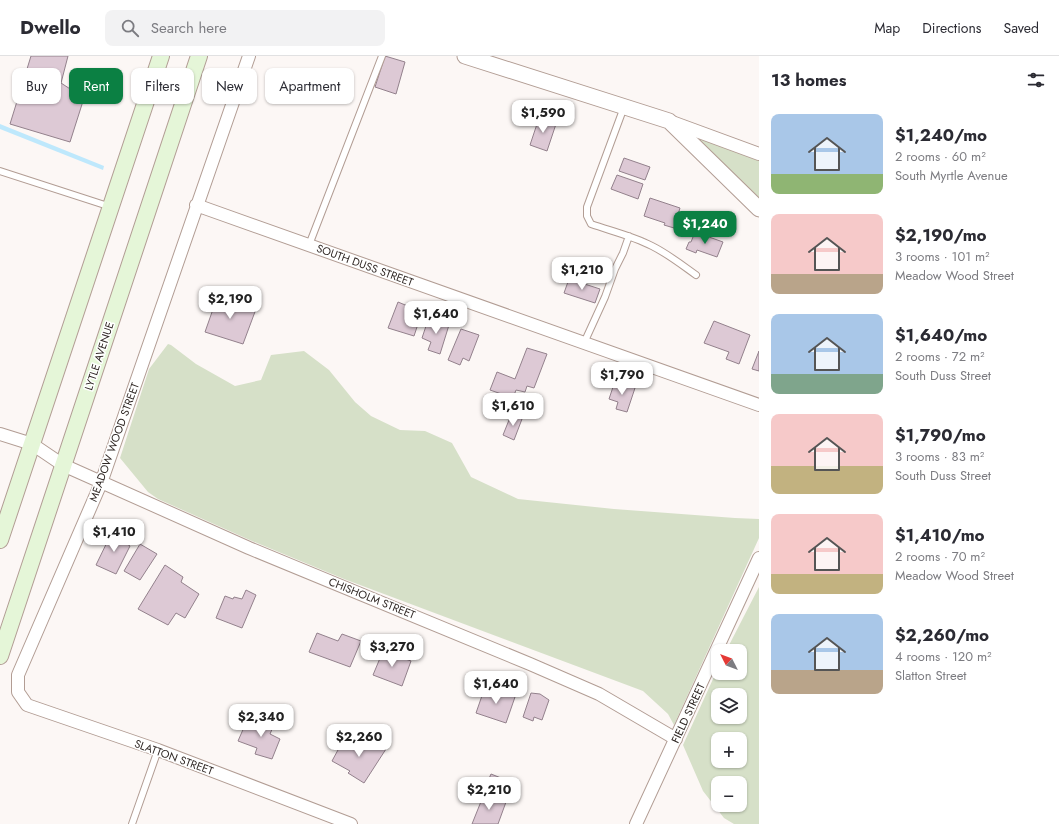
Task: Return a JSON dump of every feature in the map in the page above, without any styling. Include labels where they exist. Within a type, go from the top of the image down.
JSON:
[{"type":"main road","points":[[0,540],[161,56]]},
{"type":"main road","name":"LYTLE AVENUE","points":[[0,656],[198,56]]},
{"type":"street","name":"MEADOW WOOD STREET","points":[[18,675],[101,483],[248,56]]},
{"type":"street","points":[[465,56],[668,121],[759,154]]},
{"type":"street","points":[[668,121],[759,209]]},
{"type":"street","name":"SOUTH DUSS STREET","points":[[196,205],[759,405]]},
{"type":"street","name":"CHISHOLM STREET","points":[[0,434],[32,444],[63,465],[249,548],[600,694],[676,740]]},
{"type":"street","name":"FIELD STREET","points":[[636,824],[759,558]]},
{"type":"street","name":"SLATTON STREET","points":[[18,675],[18,692],[27,705],[158,750],[351,824]]},
{"type":"lane","points":[[309,245],[382,56]]},
{"type":"lane","points":[[624,107],[587,207],[587,216],[591,224],[629,236],[651,245],[672,257],[696,275]]},
{"type":"lane","points":[[0,171],[111,207]]},
{"type":"lane","points":[[584,343],[606,297],[615,269],[629,236]]},
{"type":"lane","points":[[132,824],[158,750]]},
{"type":"green space","points":[[669,121],[759,154],[759,209]]},
{"type":"green space","points":[[168,344],[196,364],[235,386],[261,380],[271,355],[304,351],[329,370],[355,402],[371,416],[400,430],[425,431],[452,443],[471,477],[518,499],[614,509],[759,519],[759,538],[674,725],[668,714],[643,691],[344,579],[252,541],[158,499],[148,492],[120,458],[149,369]]},
{"type":"green space","points":[[759,587],[759,824],[734,824],[724,818],[719,812],[747,812],[747,776],[711,776],[711,801],[703,791],[683,745],[713,680],[747,680],[747,644],[730,644]]},
{"type":"water","points":[[0,124],[104,166],[103,170],[0,129]]},
{"type":"building","points":[[31,56],[68,56],[61,83],[61,68],[27,68]]},
{"type":"building","points":[[385,56],[405,62],[396,94],[375,87]]},
{"type":"building","points":[[61,83],[69,88],[69,104],[82,104],[70,142],[10,124],[16,104],[61,104]]},
{"type":"building","points":[[539,118],[556,124],[547,151],[530,145]]},
{"type":"building","points":[[624,158],[650,167],[645,180],[619,171]]},
{"type":"building","points":[[617,175],[643,184],[638,199],[611,189]]},
{"type":"building","points":[[650,198],[680,208],[674,228],[664,225],[665,223],[644,216]]},
{"type":"building","points":[[703,213],[731,221],[726,235],[698,226]]},
{"type":"building","points":[[695,232],[723,242],[717,257],[697,250],[696,253],[686,249]]},
{"type":"building","points":[[569,279],[600,289],[595,303],[564,293]]},
{"type":"building","points":[[218,295],[256,309],[243,344],[205,332]]},
{"type":"building","points":[[398,302],[422,312],[414,336],[388,328]]},
{"type":"building","points":[[429,317],[449,325],[440,354],[428,350],[431,342],[422,338]]},
{"type":"building","points":[[714,321],[750,335],[739,364],[726,359],[729,352],[704,343]]},
{"type":"building","points":[[461,329],[479,335],[469,361],[463,358],[460,365],[448,360]]},
{"type":"building","points":[[527,348],[547,354],[534,388],[527,386],[525,392],[516,390],[513,398],[490,390],[497,372],[515,379]]},
{"type":"building","points":[[759,351],[759,371],[752,369]]},
{"type":"building","points":[[615,381],[635,388],[627,412],[616,409],[618,402],[609,399]]},
{"type":"building","points":[[511,415],[522,419],[514,440],[503,435]]},
{"type":"building","points":[[112,532],[129,540],[127,544],[130,546],[116,574],[96,565]]},
{"type":"building","points":[[140,544],[157,554],[140,580],[124,571]]},
{"type":"building","points":[[165,565],[183,577],[181,582],[199,594],[185,618],[176,613],[168,625],[138,609]]},
{"type":"building","points":[[246,590],[256,595],[242,628],[216,618],[225,596],[233,599],[234,597],[242,599]]},
{"type":"building","points":[[317,633],[338,641],[342,634],[361,641],[350,667],[309,652]]},
{"type":"building","points":[[383,651],[411,661],[402,686],[373,675]]},
{"type":"building","points":[[485,687],[515,697],[506,723],[476,713]]},
{"type":"building","points":[[531,693],[540,694],[549,700],[542,720],[534,717],[533,721],[523,717]]},
{"type":"building","points":[[265,715],[276,720],[270,734],[280,739],[272,759],[255,754],[257,748],[238,741],[245,725],[259,730]]},
{"type":"building","points":[[345,737],[363,746],[367,739],[386,749],[364,783],[348,773],[350,771],[332,761]]},
{"type":"building","points":[[491,774],[506,780],[499,796],[484,790]]},
{"type":"building","points":[[484,794],[506,802],[498,824],[472,824]]}]
